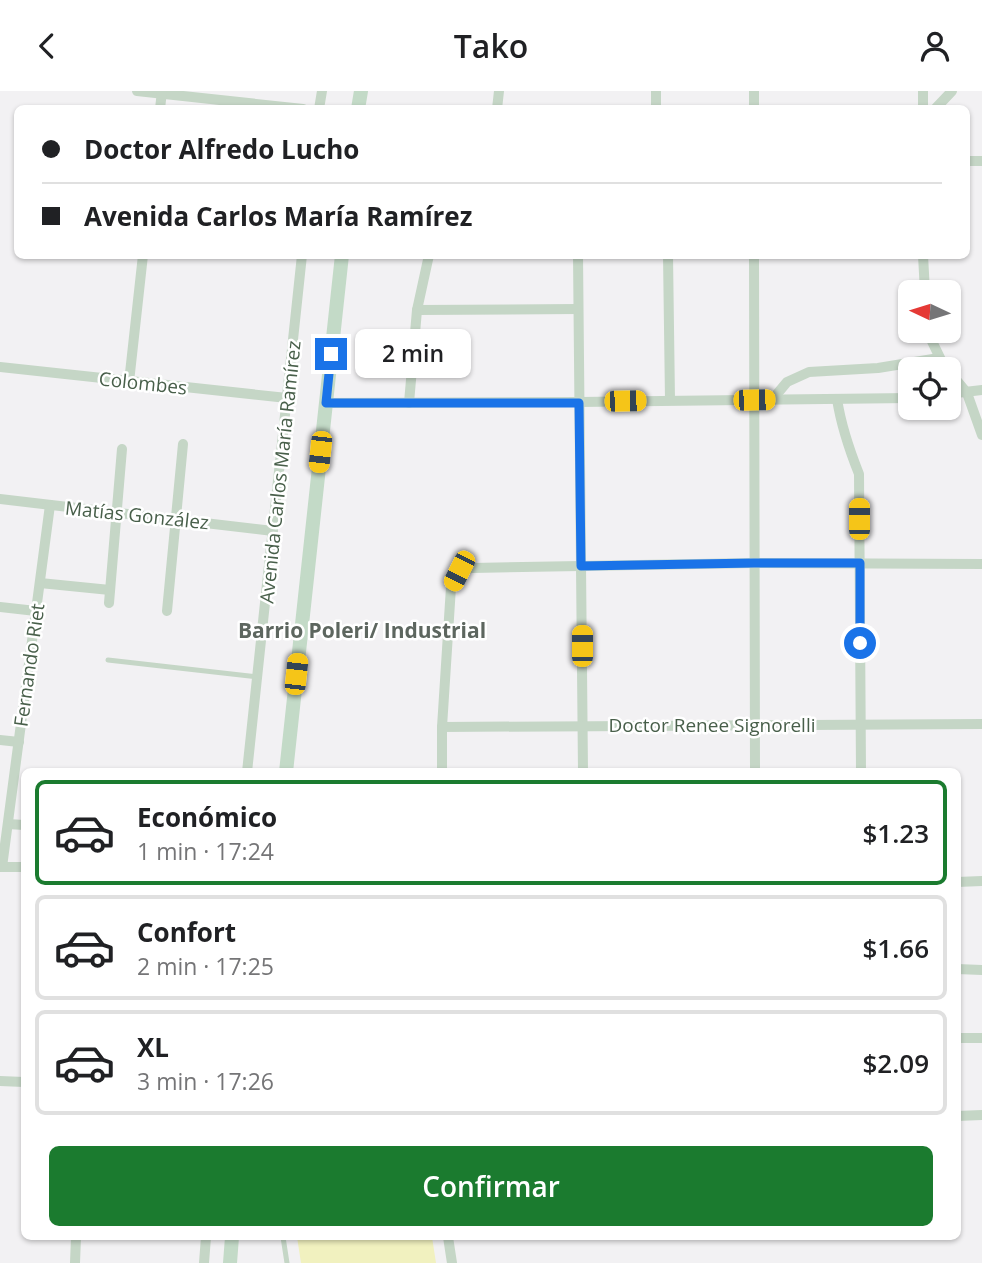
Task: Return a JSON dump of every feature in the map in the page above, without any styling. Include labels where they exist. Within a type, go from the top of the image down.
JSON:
[{"type":"street","points":[[137,91],[270,105]]},
{"type":"street","points":[[939,105],[952,91]]},
{"type":"street","points":[[129,381],[144,259]]},
{"type":"street","name":"Avenida Carlos María Ramírez","points":[[248,768],[302,259]]},
{"type":"street","name":"Avenida Carlos María Ramírez","points":[[286,768],[342,259]]},
{"type":"street","points":[[409,403],[417,310],[428,259]]},
{"type":"street","points":[[578,259],[583,768]]},
{"type":"street","points":[[668,259],[670,400]]},
{"type":"street","points":[[754,259],[755,768]]},
{"type":"street","points":[[923,259],[924,280]]},
{"type":"street","points":[[417,310],[578,309]]},
{"type":"street","points":[[772,400],[787,381],[809,372],[898,365]]},
{"type":"street","name":"Colombes","points":[[0,367],[286,398]]},
{"type":"street","points":[[961,386],[967,393],[982,435]]},
{"type":"street","points":[[961,393],[982,390]]},
{"type":"street","points":[[326,403],[579,403],[898,398]]},
{"type":"street","points":[[837,399],[844,432],[859,474],[861,768]]},
{"type":"street","points":[[167,611],[183,444]]},
{"type":"street","points":[[109,603],[122,449]]},
{"type":"street","name":"Matías González","points":[[0,499],[274,530]]},
{"type":"street","name":"Fernando Riet","points":[[1,867],[19,781],[19,742],[50,505]]},
{"type":"street","points":[[442,768],[451,587],[459,571],[472,568],[754,563],[982,564]]},
{"type":"street","points":[[40,583],[110,590]]},
{"type":"street","points":[[0,607],[36,611]]},
{"type":"street","name":"Doctor Renee Signorelli","points":[[443,727],[982,724]]},
{"type":"street","points":[[0,740],[19,742]]},
{"type":"street","points":[[8,824],[21,825]]},
{"type":"street","points":[[1,867],[21,867]]},
{"type":"street","points":[[961,882],[982,881]]},
{"type":"street","points":[[961,969],[982,969]]},
{"type":"street","points":[[961,1038],[982,1038]]},
{"type":"street","points":[[0,1081],[21,1082]]},
{"type":"street","points":[[961,1117],[982,1115]]},
{"type":"street","points":[[75,1263],[76,1240]]},
{"type":"street","points":[[204,1263],[206,1240]]},
{"type":"street","points":[[230,1263],[232,1240]]},
{"type":"street","points":[[448,1240],[452,1263]]},
{"type":"lane","points":[[108,660],[259,677]]},
{"type":"lane","points":[[283,1240],[287,1263]]},
{"type":"green space","points":[[297,1240],[432,1240],[436,1263],[301,1263]]},
{"type":"district","name":"Barrio Poleri/ Industrial","points":[[362,630]]},
{"type":"route","points":[[331,354],[326,403],[579,403],[581,566],[860,563],[860,643]]}]
